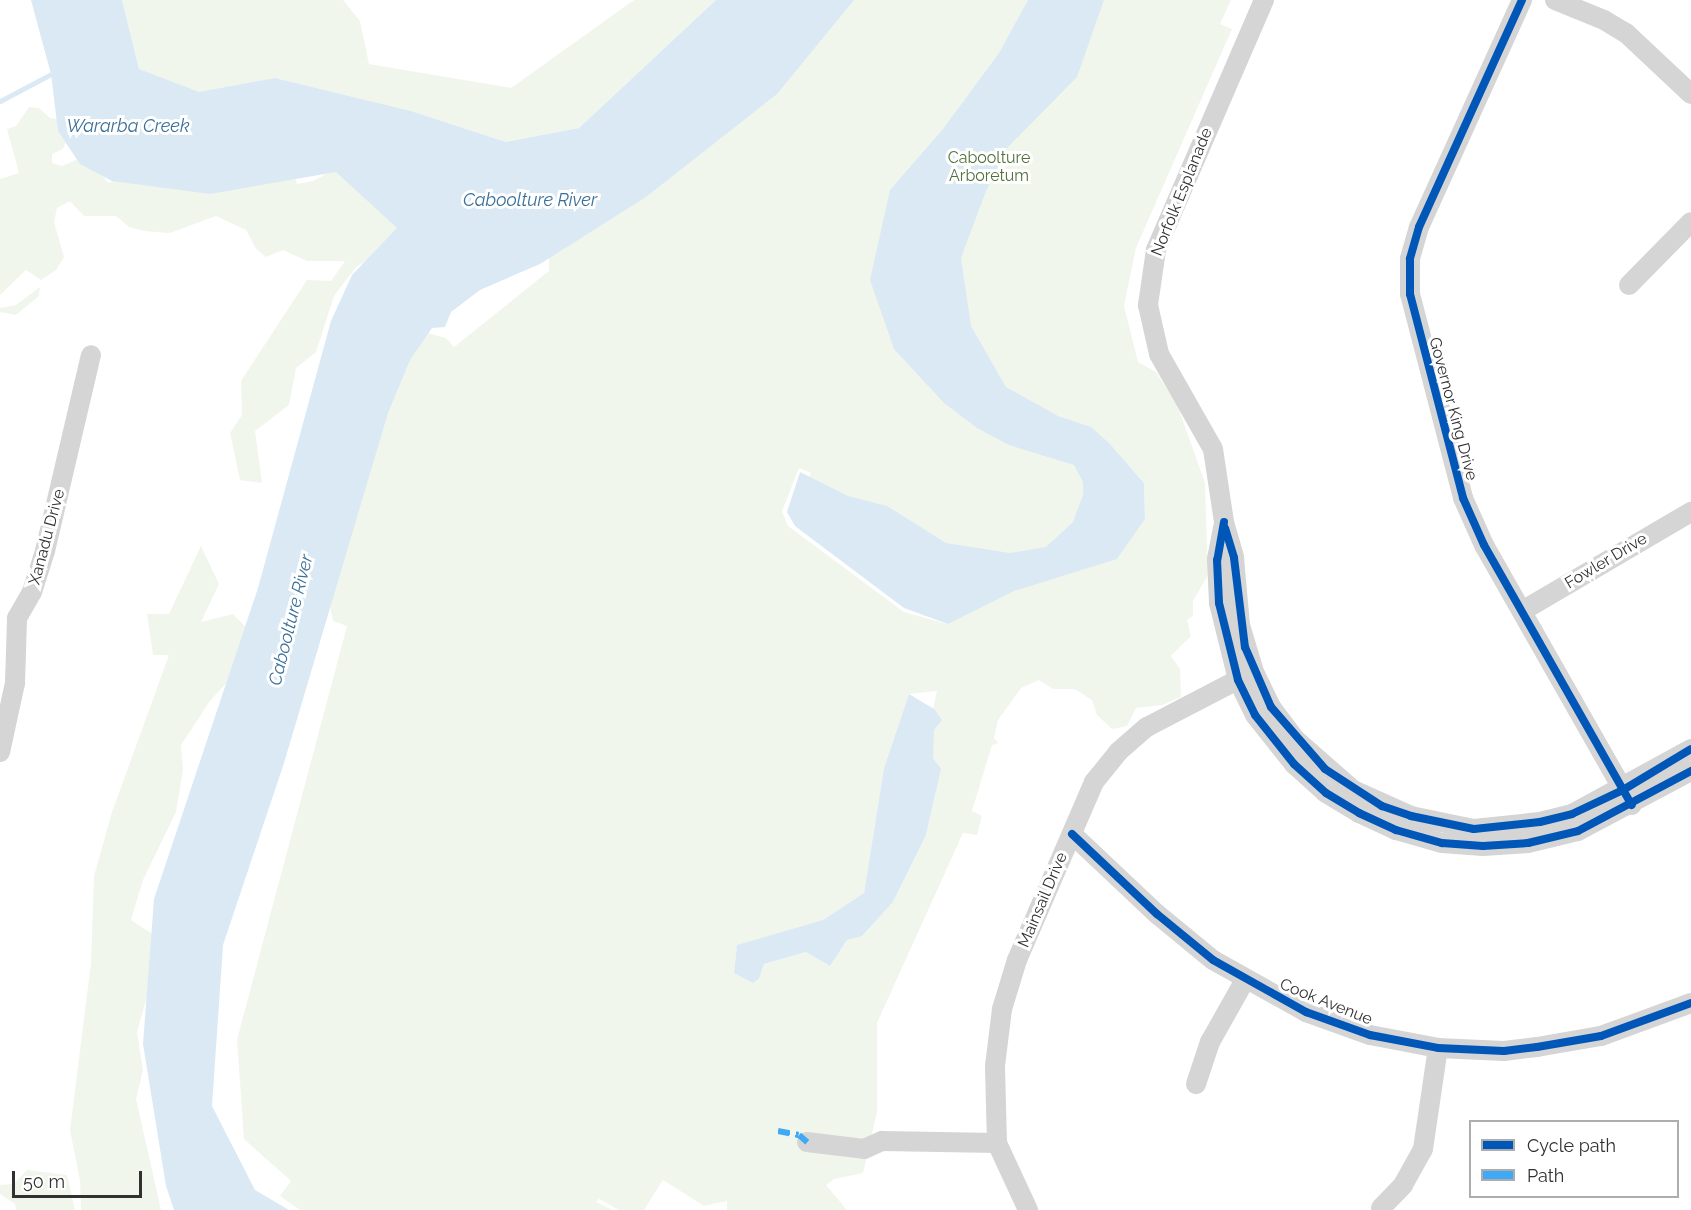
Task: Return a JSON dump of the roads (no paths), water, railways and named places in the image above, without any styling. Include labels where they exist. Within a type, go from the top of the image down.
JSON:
[{"type":"street","name":"Norfolk Esplanade","points":[[1264,0],[1156,250],[1149,280],[1148,304],[1159,354],[1213,449],[1224,522],[1234,558],[1246,676],[1255,715],[1294,765],[1326,793],[1396,830],[1442,843],[1483,846],[1528,843],[1578,831],[1627,798]]},
{"type":"street","name":"Governor King Drive","points":[[1522,0],[1419,227],[1410,259],[1410,294],[1463,498],[1484,545],[1627,798]]},
{"type":"street","points":[[1555,0],[1604,20],[1626,33],[1691,94]]},
{"type":"street","points":[[1629,285],[1691,222]]},
{"type":"street","name":"Xanadu Drive","points":[[0,752],[15,682],[8,616],[32,592],[45,551],[91,355]]},
{"type":"street","name":"Fowler Drive","points":[[1522,611],[1691,512]]},
{"type":"street","name":"Mainsail Drive","points":[[1028,1210],[997,1143],[995,1066],[1002,1009],[1017,960],[1095,782],[1118,752],[1147,727],[1246,676]]},
{"type":"street","points":[[1627,798],[1691,749]]},
{"type":"street","points":[[1627,798],[1691,771]]},
{"type":"street","name":"Cook Avenue","points":[[1072,834],[1184,938],[1245,980],[1337,1024],[1370,1035],[1438,1048],[1504,1051],[1569,1043],[1633,1027],[1691,1003]]},
{"type":"street","points":[[1196,1084],[1210,1042],[1245,980]]},
{"type":"street","points":[[1381,1208],[1403,1185],[1423,1149],[1438,1048]]},
{"type":"street","points":[[807,1142],[864,1149],[882,1141],[997,1143]]},
{"type":"water","name":"Caboolture River","points":[[31,0],[122,0],[139,69],[199,92],[275,78],[411,111],[506,142],[579,128],[716,0],[854,0],[777,94],[646,197],[540,264],[480,290],[451,312],[445,327],[432,328],[410,360],[388,413],[284,763],[223,945],[212,1106],[255,1190],[289,1210],[174,1210],[166,1186],[143,1044],[154,899],[258,588],[331,321],[352,275],[397,228],[336,172],[210,194],[112,181],[80,164],[58,131],[51,74]]},
{"type":"water","points":[[1028,0],[1104,0],[1077,77],[1008,147],[986,191],[961,258],[971,326],[1006,387],[1058,416],[1091,427],[1110,444],[1144,483],[1145,519],[1117,559],[1014,591],[948,624],[904,608],[795,526],[787,512],[800,472],[848,496],[887,506],[946,543],[1010,553],[1046,547],[1073,522],[1083,495],[1083,482],[1074,465],[1009,445],[977,428],[944,403],[894,349],[870,280],[890,190],[943,129],[999,53]]},
{"type":"water","points":[[909,694],[934,709],[942,720],[934,730],[933,758],[941,769],[926,835],[893,902],[862,936],[847,940],[830,966],[806,952],[764,964],[759,979],[753,983],[734,973],[737,945],[823,920],[864,893],[884,768]]},
{"type":"waterway","points":[[0,101],[57,71]]},
{"type":"water label","name":"Wararba Creek","points":[[128,126]]},
{"type":"park label","name":"Caboolture Arboretum","points":[[989,167]]}]
